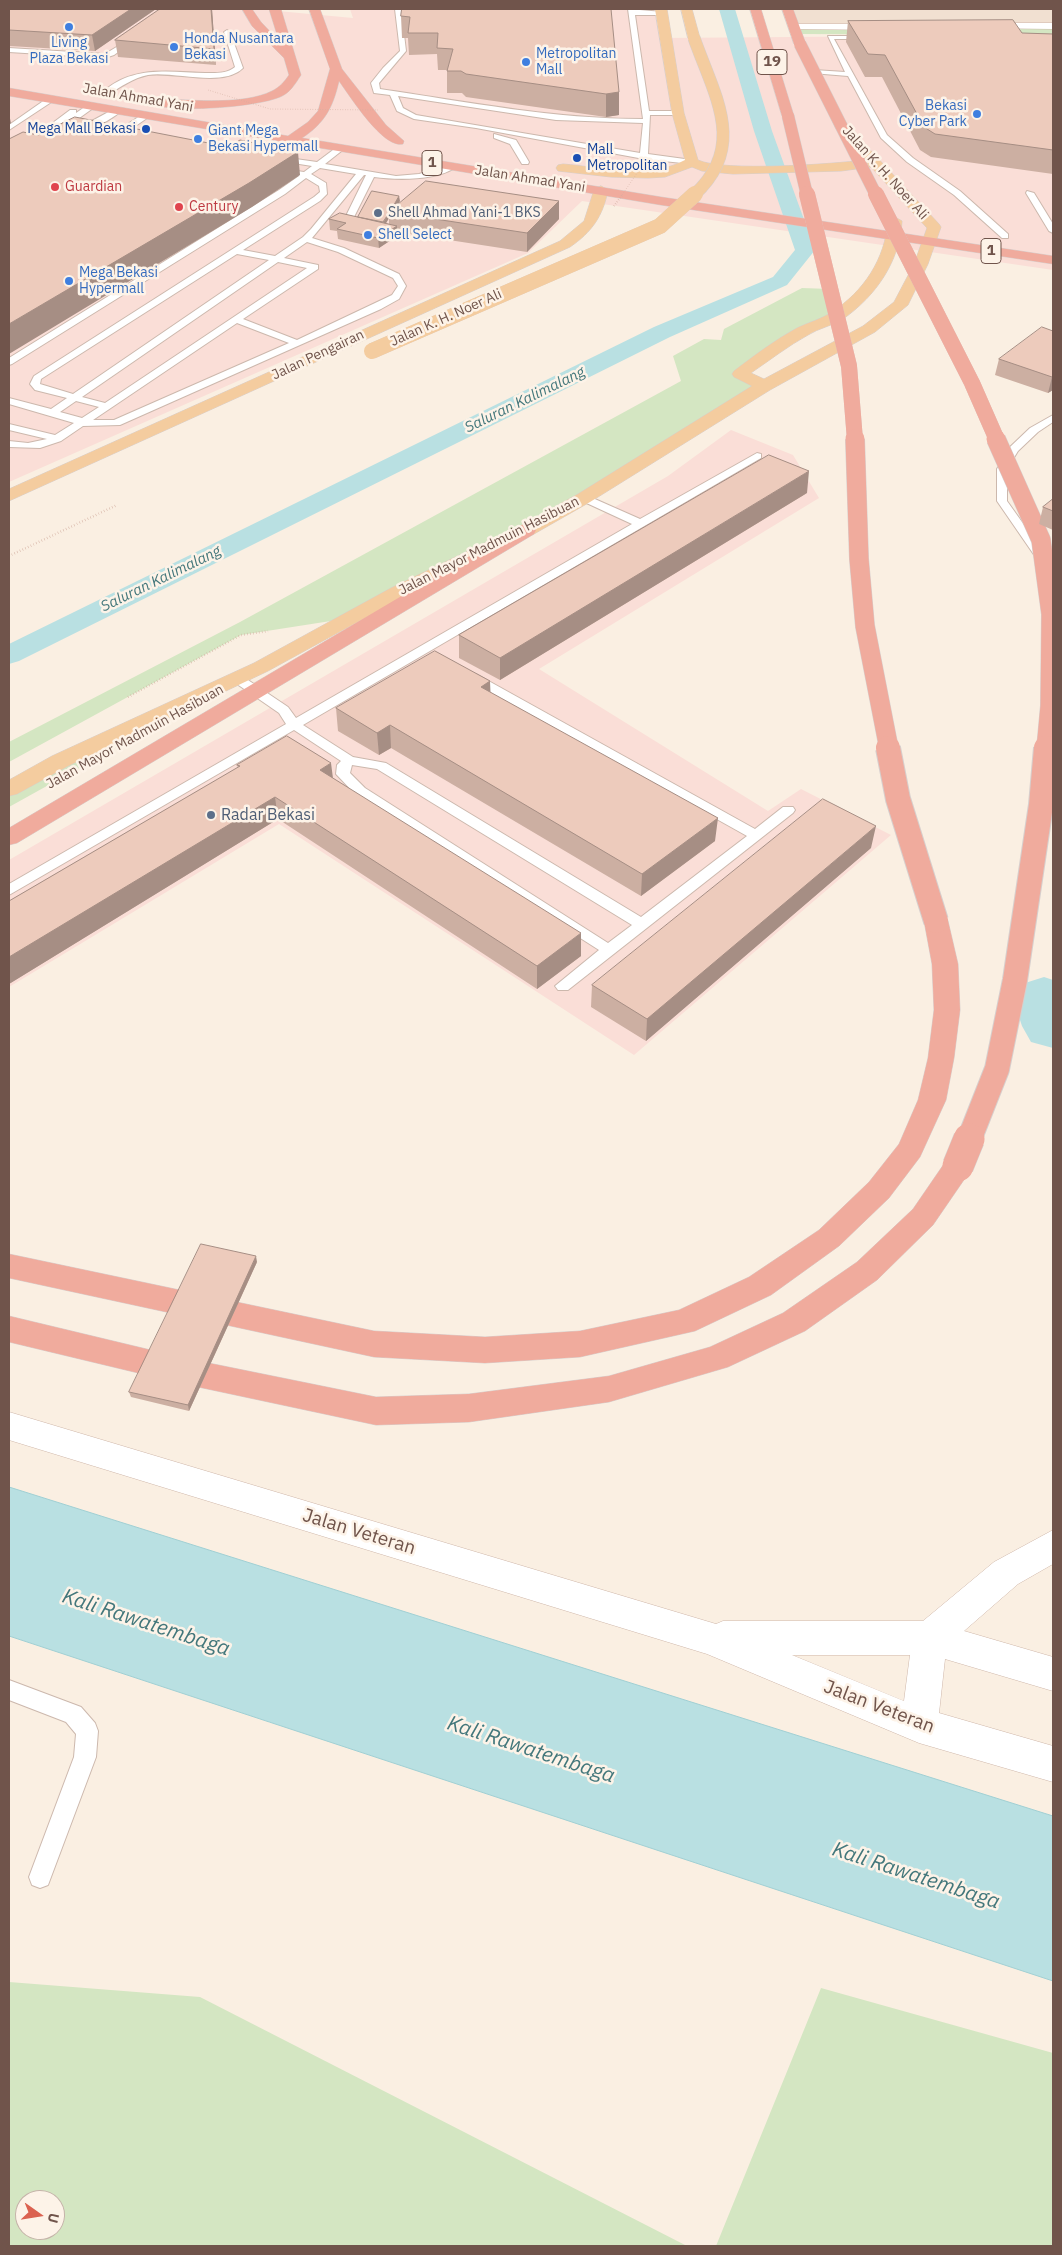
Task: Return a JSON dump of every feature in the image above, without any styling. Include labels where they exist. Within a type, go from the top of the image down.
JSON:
[{"type":"highway","points":[[248,9],[256,24],[288,58]]},
{"type":"highway","points":[[163,103],[226,102],[259,99],[286,88],[295,75],[288,58],[275,9]]},
{"type":"highway","points":[[315,9],[336,69],[381,128],[403,142],[370,136]]},
{"type":"highway","name":"19","points":[[755,9],[788,116],[837,315]]},
{"type":"highway","name":"19","points":[[789,9],[798,35]]},
{"type":"highway","points":[[9,1329],[184,1371],[376,1411],[470,1408],[609,1389],[717,1358],[794,1322],[867,1271],[923,1217],[958,1166],[997,1069],[1015,980],[1042,795],[1050,706],[1051,614],[1041,540],[972,383],[798,35]]},
{"type":"highway","points":[[291,140],[312,127],[322,117],[327,107],[336,69]]},
{"type":"highway","name":"Jalan Ahmad Yani","points":[[102,91],[124,95]]},
{"type":"highway","name":"Jalan Ahmad Yani","points":[[9,92],[340,149],[831,227],[903,226],[952,229]]},
{"type":"highway","name":"Jalan Ahmad Yani","points":[[149,99],[237,115]]},
{"type":"highway","points":[[293,124],[331,130]]},
{"type":"highway","name":"Jalan Ahmad Yani","points":[[506,158],[720,193]]},
{"type":"highway","points":[[798,206],[827,210]]},
{"type":"highway","name":"Jalan Ahmad Yani","points":[[876,218],[903,226],[929,242],[1053,260]]},
{"type":"highway","name":"1","points":[[978,232],[1010,236]]},
{"type":"highway","points":[[9,1266],[374,1344],[485,1350],[580,1344],[684,1322],[760,1286],[829,1238],[880,1190],[910,1150],[932,1100],[941,1058],[947,1010],[945,964],[936,921],[898,800],[865,626],[859,559],[857,457],[849,366],[837,315]]},
{"type":"highway","points":[[9,838],[246,685],[527,530]]},
{"type":"main road","name":"Jalan K. H. Noer Ali","points":[[354,359],[660,226],[708,182],[723,150],[724,124],[694,38],[686,9]]},
{"type":"main road","name":"Jalan K. H. Noer Ali","points":[[789,9],[814,72],[841,126],[934,227]]},
{"type":"main road","points":[[661,11],[688,164],[733,170],[841,167],[875,162]]},
{"type":"main road","name":"Jalan Ahmad Yani","points":[[552,166],[663,173],[688,164]]},
{"type":"main road","name":"Jalan Pengairan","points":[[9,496],[565,244],[580,234],[592,222],[598,210],[601,190]]},
{"type":"main road","points":[[764,386],[740,374],[803,331],[837,315],[868,289],[882,268],[903,226]]},
{"type":"main road","name":"Jalan Mayor Madmuin Hasibuan","points":[[9,789],[60,761],[261,667],[398,592],[527,530],[584,498],[764,386],[869,329],[900,305],[921,264],[934,227]]},
{"type":"main road","name":"Jalan Mayor Madmuin Hasibuan","points":[[9,807],[246,685],[261,667]]},
{"type":"street","points":[[973,30],[1025,30],[1053,26]]},
{"type":"street","points":[[798,35],[895,30]]},
{"type":"street","points":[[1025,30],[1053,34]]},
{"type":"street","name":"Jalan Veteran","points":[[9,1426],[709,1638],[919,1726],[1053,1764]]},
{"type":"street","points":[[919,1726],[930,1638],[1006,1573],[1053,1546]]},
{"type":"street","name":"Jalan Veteran","points":[[709,1638],[930,1638],[1053,1674]]},
{"type":"lane","points":[[398,9],[403,51],[385,68],[375,83],[377,91],[393,94],[427,110],[476,126],[644,160],[688,164]]},
{"type":"lane","points":[[644,160],[647,117],[631,11],[661,11]]},
{"type":"lane","points":[[102,91],[126,80],[149,73],[221,76],[234,73],[239,68],[227,32]]},
{"type":"lane","points":[[9,50],[105,56],[112,54],[136,37]]},
{"type":"lane","points":[[878,37],[830,37],[884,136],[1010,236]]},
{"type":"lane","points":[[814,72],[851,74]]},
{"type":"lane","points":[[393,94],[395,103],[406,114],[427,110],[601,121],[678,113]]},
{"type":"lane","points":[[9,128],[52,99]]},
{"type":"lane","points":[[87,106],[67,122],[67,125],[85,127],[117,111]]},
{"type":"lane","points":[[43,133],[87,106]]},
{"type":"lane","points":[[427,110],[435,125],[508,139],[513,142],[525,162]]},
{"type":"lane","points":[[109,140],[146,116]]},
{"type":"lane","points":[[43,133],[81,136]]},
{"type":"lane","points":[[119,133],[129,134]]},
{"type":"lane","points":[[100,139],[109,140],[118,145]]},
{"type":"lane","points":[[9,362],[307,175],[340,149]]},
{"type":"lane","points":[[271,157],[417,180],[452,166]]},
{"type":"lane","points":[[108,406],[38,388],[35,384],[37,378],[317,199],[324,192],[323,185],[318,179],[307,175],[268,168]]},
{"type":"lane","points":[[366,173],[348,220],[370,227]]},
{"type":"lane","points":[[52,413],[306,239],[324,219],[344,191],[366,173]]},
{"type":"lane","points":[[1030,193],[1050,238]]},
{"type":"lane","points":[[9,401],[83,422],[116,423],[378,307],[396,297],[402,286],[396,276],[341,250],[306,239]]},
{"type":"lane","points":[[9,444],[26,447],[57,439],[315,267],[235,251]]},
{"type":"lane","points":[[236,320],[297,343]]},
{"type":"lane","points":[[1053,418],[1034,430],[1014,449],[1002,469],[1002,501],[1053,574]]},
{"type":"lane","points":[[9,427],[57,439]]},
{"type":"lane","points":[[9,890],[757,456]]},
{"type":"lane","points":[[584,498],[639,523]]},
{"type":"lane","points":[[422,649],[439,658]]},
{"type":"lane","points":[[464,673],[756,835]]},
{"type":"lane","points":[[246,685],[284,710],[293,724],[349,760],[381,766],[642,924]]},
{"type":"lane","points":[[349,760],[344,765],[343,774],[360,791],[609,950]]},
{"type":"lane","points":[[563,986],[788,810]]},
{"type":"lane","points":[[9,1690],[73,1714],[87,1731],[85,1757],[40,1877]]},
{"type":"path","points":[[208,90],[270,109],[378,110]]},
{"type":"path","points":[[614,206],[644,160]]},
{"type":"path","points":[[9,556],[117,505]]},
{"type":"shaded area","points":[[9,9],[256,9],[353,18],[350,9],[654,9],[660,38],[1053,35],[1053,270],[582,201],[528,253],[9,482]]},
{"type":"shaded area","points":[[790,9],[1053,9],[1053,35],[798,34]]},
{"type":"shaded area","points":[[731,430],[793,455],[819,498],[539,669],[768,811],[801,789],[891,835],[634,1055],[279,824],[9,987],[9,860],[668,476]]},
{"type":"green space","points":[[1053,26],[1053,35],[798,34],[796,27]]},
{"type":"green space","points":[[802,288],[830,289],[837,315],[740,373],[764,386],[584,498],[350,618],[241,635],[9,762],[9,742],[240,622],[681,381],[673,356],[704,339],[721,340],[724,329]]},
{"type":"green space","points":[[261,667],[9,807],[9,789],[60,761]]},
{"type":"green space","points":[[9,1982],[200,1997],[687,2246],[9,2246]]},
{"type":"green space","points":[[821,1988],[1053,2053],[1053,2246],[716,2246]]},
{"type":"water","name":"Kali Rawatembaga","points":[[9,1487],[1053,1816],[1053,1981],[9,1636]]},
{"type":"building","points":[[9,9],[131,9],[92,35],[9,30]]},
{"type":"building","points":[[160,9],[211,9],[214,49],[115,40]]},
{"type":"building","name":"Metropolitan Mall","points":[[402,9],[611,9],[619,92],[606,94],[466,74],[461,71],[447,71],[453,49],[437,48],[438,33],[408,33],[410,17],[401,16]]},
{"type":"building","name":"Bekasi Cyber Park","points":[[1013,20],[1022,33],[1053,34],[1053,150],[935,134],[924,127],[885,55],[868,54],[848,21]]},
{"type":"building","name":"Mega Bekasi Hypermall","points":[[75,117],[229,147],[240,140],[298,152],[249,183],[9,324],[9,139],[23,132],[38,135]]},
{"type":"building","points":[[426,181],[559,201],[527,233],[389,212]]},
{"type":"building","name":"Shell Ahmad Yani-1 BKS","points":[[372,191],[399,196],[383,222],[358,217]]},
{"type":"building","points":[[340,213],[397,226],[378,238],[337,229],[346,223],[329,219]]},
{"type":"building","points":[[1042,327],[1053,331],[1052,377],[999,359]]},
{"type":"building","points":[[769,455],[809,471],[500,658],[459,635]]},
{"type":"building","points":[[1053,499],[1053,511],[1043,507]]},
{"type":"building","points":[[435,651],[490,681],[481,687],[718,818],[642,874],[390,725],[377,733],[336,708]]},
{"type":"building","points":[[287,736],[331,763],[320,770],[581,933],[537,966],[275,797],[9,957],[9,901],[240,766],[237,765]]},
{"type":"building","points":[[823,799],[876,826],[647,1019],[592,985]]},
{"type":"building","points":[[201,1244],[256,1256],[188,1405],[129,1392]]},
{"type":"waterway","name":"Saluran Kalimalang","points":[[9,655],[662,332],[780,281],[805,250],[763,131],[727,9]]},
{"type":"waterway","points":[[1044,999],[1053,1026]]},
{"type":"place","name":"Living Plaza Bekasi","points":[[69,27]]},
{"type":"place","name":"Honda Nusantara Bekasi","points":[[174,47]]},
{"type":"place","name":"Metropolitan Mall","points":[[526,62]]},
{"type":"place","name":"Bekasi Cyber Park","points":[[977,114]]},
{"type":"place","name":"Mega Mall Bekasi","points":[[146,129]]},
{"type":"place","name":"Giant Mega Bekasi Hypermall","points":[[198,139]]},
{"type":"place","name":"Mall Metropolitan","points":[[577,158]]},
{"type":"place","name":"Guardian","points":[[55,187]]},
{"type":"place","name":"Century","points":[[179,207]]},
{"type":"place","name":"Shell Ahmad Yani-1 BKS","points":[[378,213]]},
{"type":"place","name":"Shell Select","points":[[368,235]]},
{"type":"place","name":"Mega Bekasi Hypermall","points":[[69,281]]},
{"type":"place","name":"Radar Bekasi","points":[[211,815]]}]
